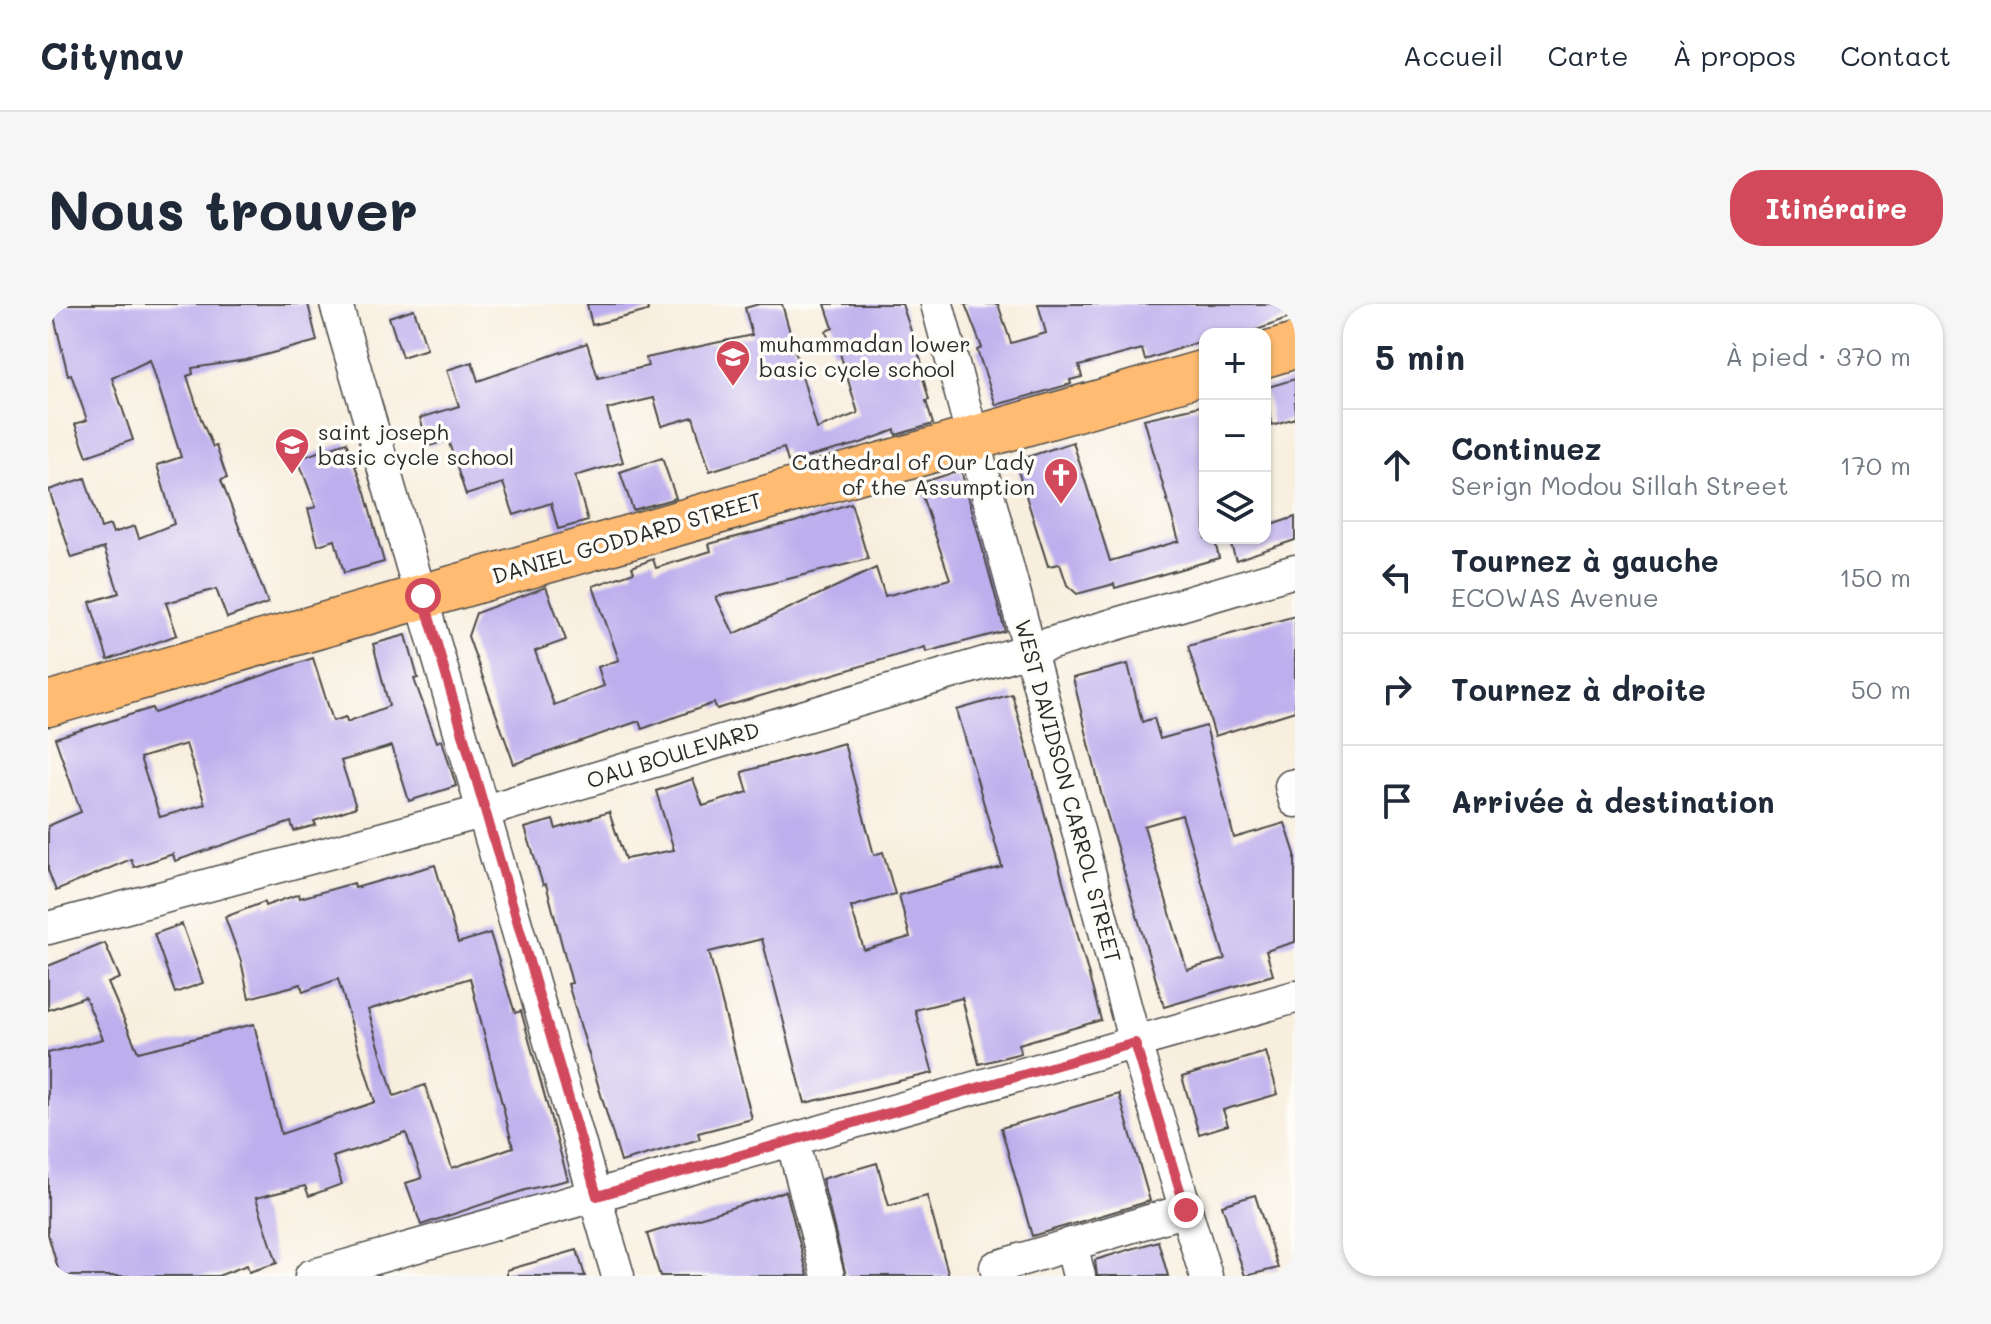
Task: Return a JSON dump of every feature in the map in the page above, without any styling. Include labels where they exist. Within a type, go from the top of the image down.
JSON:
[{"type":"highway","points":[[1271,353],[1295,346]]},
{"type":"highway","name":"DANIEL GODDARD STREET","points":[[48,704],[1199,374]]},
{"type":"street","points":[[336,304],[618,1276]]},
{"type":"street","name":"WEST DAVIDSON CARROL STREET","points":[[937,304],[1135,1043],[1206,1276]]},
{"type":"street","name":"OAU BOULEVARD","points":[[48,928],[485,811],[1295,571]]},
{"type":"street","points":[[315,1275],[1295,997]]},
{"type":"street","points":[[792,1140],[828,1276]]},
{"type":"street","points":[[998,1276],[996,1267],[1186,1210]]},
{"type":"street","points":[[1071,1244],[1079,1276]]},
{"type":"building","points":[[51,304],[308,304],[317,341],[246,360],[192,368],[193,374],[187,376],[202,422],[213,447],[216,446],[227,478],[221,480],[268,603],[227,618],[216,589],[166,603],[177,635],[108,660],[90,602],[119,593],[104,548],[72,558],[49,490],[85,478],[101,528],[110,525],[113,533],[135,526],[139,538],[174,524],[157,465],[181,457],[150,360],[112,378],[133,440],[87,456],[75,424],[87,420],[71,374],[68,375]]},
{"type":"building","points":[[587,304],[647,304],[648,311],[592,325]]},
{"type":"building","points":[[759,304],[782,304],[817,429],[858,413],[839,350],[833,352],[826,331],[833,328],[825,304],[902,304],[925,373],[922,374],[929,400],[926,401],[933,424],[896,435],[895,430],[858,444],[788,462],[784,448],[710,471],[693,417],[662,426],[654,398],[607,409],[623,462],[575,476],[588,521],[558,529],[551,503],[514,515],[503,483],[466,495],[448,440],[429,446],[420,418],[459,406],[447,370],[472,362],[478,381],[587,343],[598,378],[648,366],[646,358],[752,335],[745,308]]},
{"type":"building","points":[[965,304],[998,304],[1011,343],[1046,333],[1038,304],[1295,304],[1295,316],[1262,328],[1199,328],[1199,342],[1145,360],[1142,349],[1079,366],[1082,377],[1070,380],[1071,384],[996,405],[977,350],[982,348]]},
{"type":"building","points":[[414,309],[427,349],[402,357],[389,317]]},
{"type":"building","points":[[1295,379],[1295,418],[1272,425],[1271,386]]},
{"type":"building","points":[[1199,406],[1199,544],[1216,544],[1219,558],[1115,588],[1114,584],[1077,594],[1067,585],[1060,564],[1048,566],[1015,461],[1073,442],[1110,561],[1179,541],[1144,419]]},
{"type":"building","points":[[346,442],[365,493],[384,562],[344,573],[335,540],[318,545],[308,509],[316,507],[298,459]]},
{"type":"building","points":[[662,458],[676,498],[633,510],[620,472]]},
{"type":"building","points":[[961,470],[1005,631],[926,652],[925,647],[717,709],[714,703],[642,729],[639,721],[514,764],[468,636],[476,613],[546,587],[566,640],[535,651],[554,705],[604,686],[598,667],[619,660],[593,586],[634,572],[632,567],[653,559],[656,568],[711,551],[709,544],[795,522],[851,503],[868,559],[716,597],[734,634],[876,568],[885,596],[950,579],[918,484]]},
{"type":"building","points":[[1295,517],[1295,540],[1236,560],[1231,544],[1271,544],[1271,525]]},
{"type":"building","points":[[1295,616],[1295,711],[1215,736],[1188,646]]},
{"type":"building","points":[[406,635],[418,678],[414,679],[437,742],[442,740],[456,786],[409,801],[392,746],[341,761],[356,807],[314,821],[316,825],[294,831],[291,822],[175,861],[173,854],[134,867],[131,859],[56,891],[48,870],[48,826],[81,812],[55,738],[152,708],[154,713],[313,658],[333,721],[346,717],[347,722],[389,706],[373,644]],"holes":[[[186,744],[205,804],[160,817],[140,758]]]},
{"type":"building","points":[[1128,664],[1142,722],[1154,718],[1160,739],[1206,726],[1234,838],[1285,823],[1295,854],[1295,942],[1266,951],[1273,975],[1164,1007],[1102,797],[1073,678]],"holes":[[[1182,815],[1225,959],[1187,970],[1144,826]]]},
{"type":"building","points":[[1012,694],[1101,1020],[1019,1044],[1021,1053],[979,1064],[962,998],[915,1010],[933,1073],[805,1103],[762,939],[709,952],[752,1119],[698,1133],[700,1139],[621,1162],[568,984],[572,983],[546,884],[543,885],[525,828],[553,820],[556,829],[609,812],[625,859],[674,850],[656,791],[693,779],[703,806],[748,792],[742,772],[844,743],[874,855],[883,852],[895,894],[851,907],[864,950],[910,937],[899,895],[1002,867],[957,710]]},
{"type":"building","points":[[435,865],[458,943],[490,933],[515,1013],[521,1011],[568,1180],[525,1190],[421,1225],[406,1183],[422,1178],[406,1133],[333,1157],[342,1184],[309,1196],[305,1186],[256,1198],[277,1263],[249,1272],[247,1265],[218,1276],[60,1276],[48,1234],[48,1053],[103,1039],[85,997],[48,1010],[48,966],[105,943],[120,978],[108,983],[138,1052],[254,1024],[281,1134],[375,1102],[338,979],[303,992],[301,984],[249,998],[241,961],[225,917],[264,902],[265,906],[299,894],[300,898],[354,883],[355,888]],"holes":[[[470,978],[513,1147],[452,1168],[425,1085],[394,1096],[368,1010]]]},
{"type":"building","points":[[182,924],[203,983],[175,993],[154,934]]},
{"type":"building","points":[[1266,1052],[1278,1094],[1223,1110],[1228,1125],[1199,1134],[1182,1077]]},
{"type":"building","points":[[1119,1094],[1150,1201],[1032,1236],[1001,1128]]},
{"type":"building","points":[[877,1163],[889,1206],[927,1196],[949,1276],[846,1276],[822,1179]]},
{"type":"building","points":[[786,1191],[808,1276],[660,1276],[647,1234]]},
{"type":"building","points":[[1255,1195],[1278,1268],[1245,1276],[1222,1205]]},
{"type":"building","points":[[1158,1241],[1168,1276],[1097,1276],[1095,1260]]},
{"type":"building","points":[[577,1250],[585,1276],[507,1276],[507,1270]]},
{"type":"place","name":"muhammadan lower basic cycle school","points":[[733,388]]},
{"type":"place","name":"saint joseph basic cycle school","points":[[292,476]]},
{"type":"place","name":"Cathedral of Our Lady of the Assumption","points":[[1061,506]]},
{"type":"route","points":[[423,596],[597,1196],[1135,1043],[1186,1210]]}]
